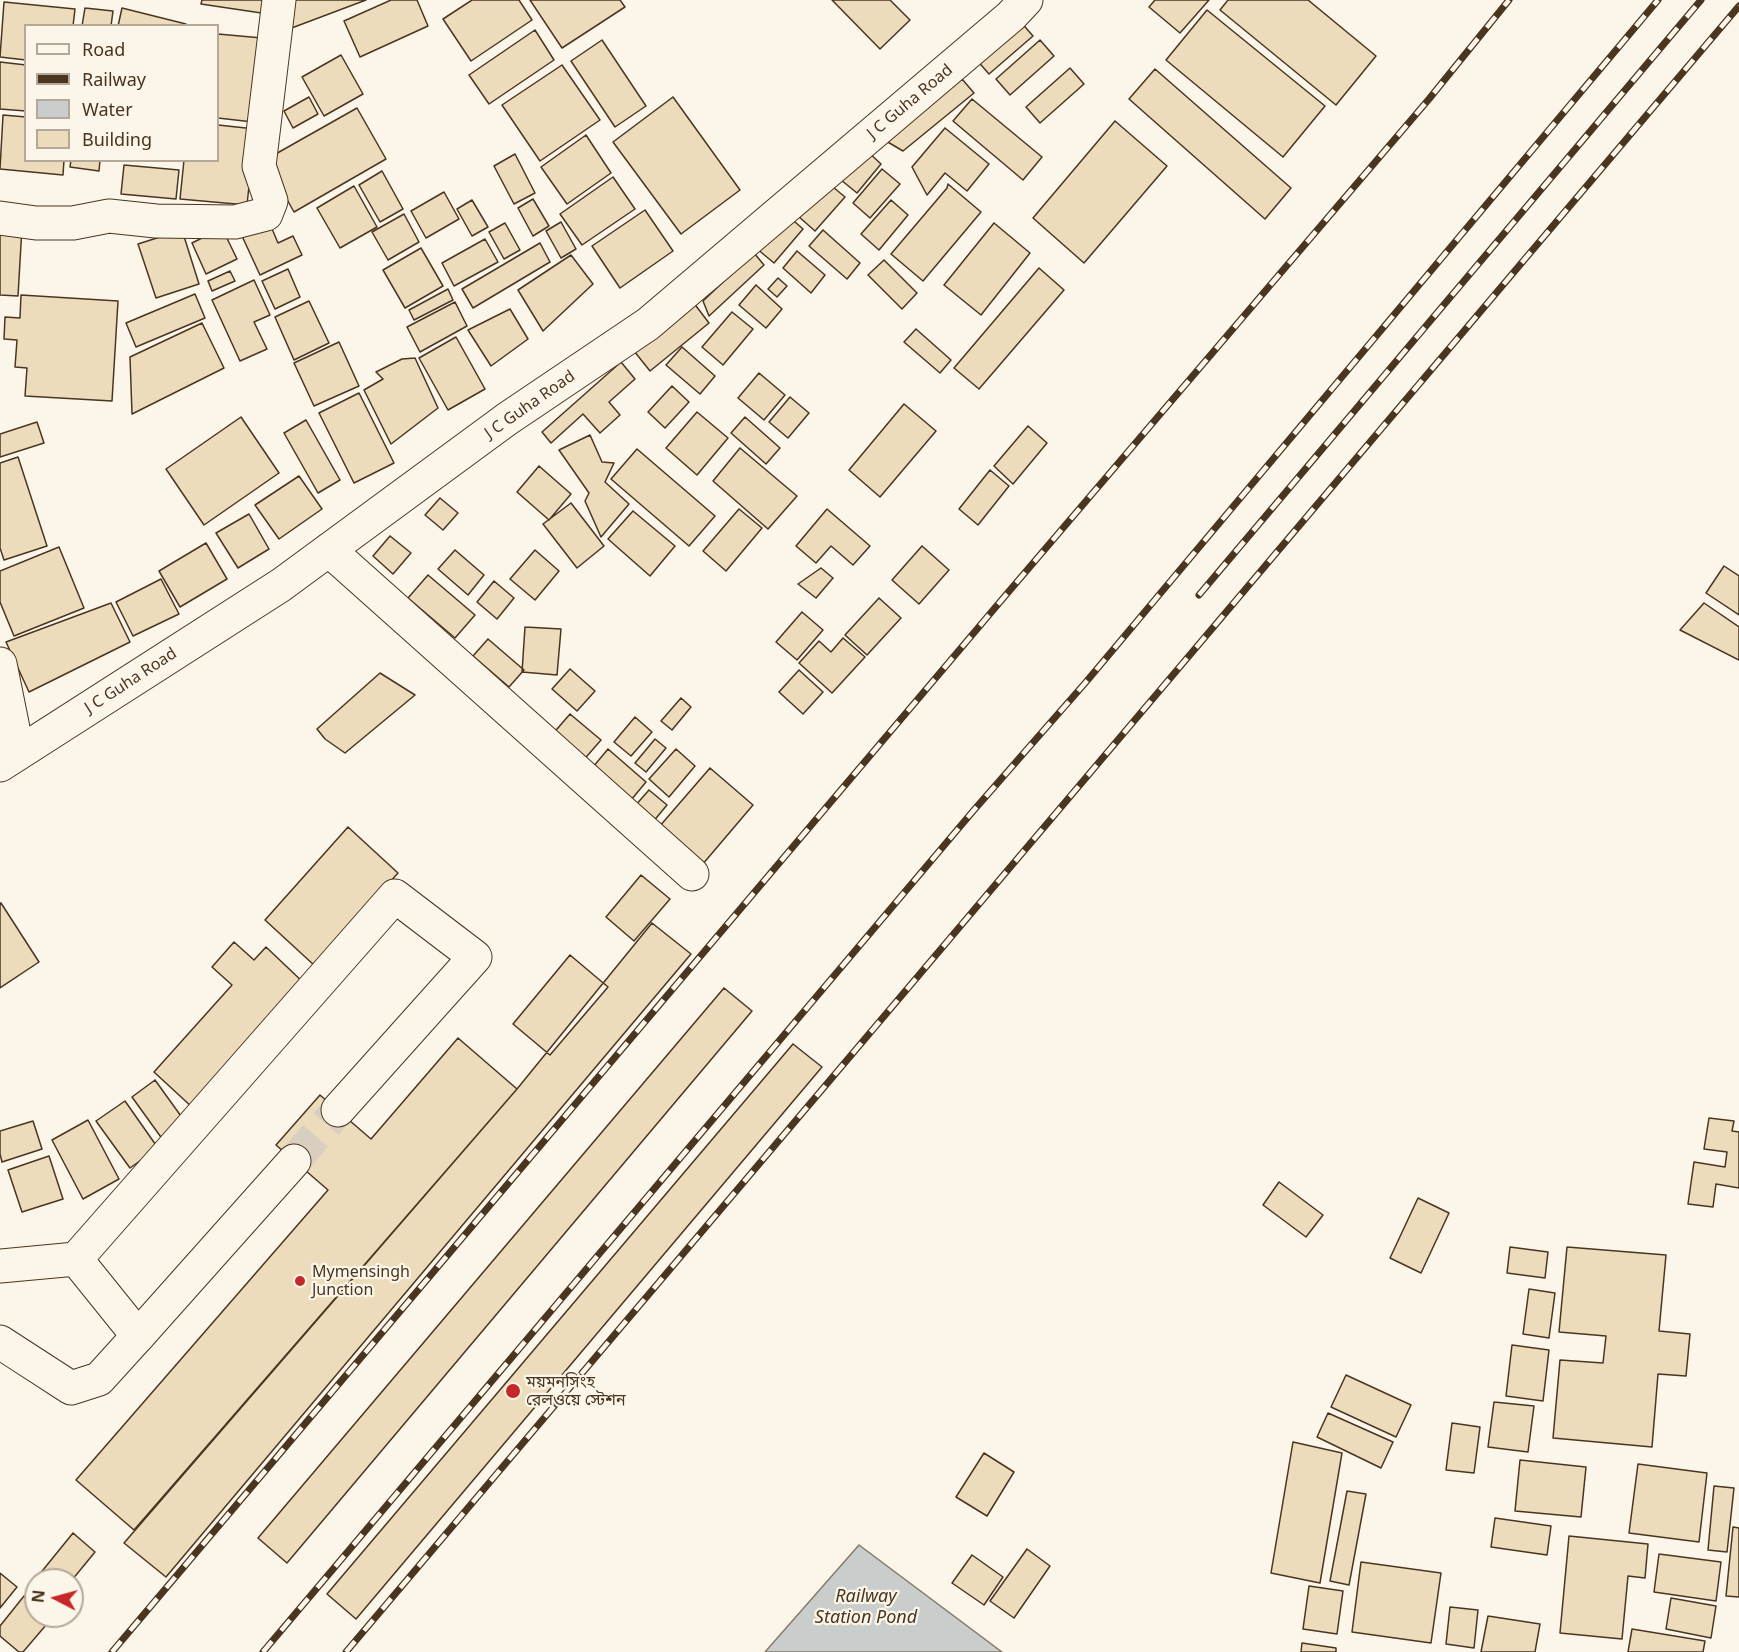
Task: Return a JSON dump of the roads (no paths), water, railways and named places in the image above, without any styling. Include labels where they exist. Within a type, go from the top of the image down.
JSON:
[{"type":"street","points":[[0,218],[73,223],[109,216],[156,221],[235,222],[266,214],[271,201],[259,166],[279,0]]},
{"type":"street","name":"J C Guha Road","points":[[9,759],[281,585],[507,419],[648,324],[993,31],[1026,0]]},
{"type":"street","points":[[329,550],[692,874]]},
{"type":"street","points":[[0,664],[9,759]]},
{"type":"street","points":[[0,1266],[76,1259],[395,896],[475,957],[338,1110]]},
{"type":"street","points":[[0,1342],[71,1388],[99,1379],[294,1161]]},
{"type":"street","points":[[76,1259],[138,1336]]},
{"type":"water","name":"Railway Station Pond","points":[[859,1545],[1002,1652],[765,1652]]},
{"type":"tunnel","points":[[294,1161],[338,1110]]},
{"type":"railway","points":[[112,1652],[1005,596],[1429,99],[1509,0]]},
{"type":"railway","points":[[263,1652],[974,810],[1086,682],[1658,0]]},
{"type":"railway","points":[[1199,595],[1701,0]]},
{"type":"railway","points":[[346,1652],[1739,6]]},
{"type":"place","name":"Mymensingh Junction","points":[[300,1281]]},
{"type":"place","name":"ময়মনসিংহ রেলওয়ে স্টেশন","points":[[513,1391]]}]
